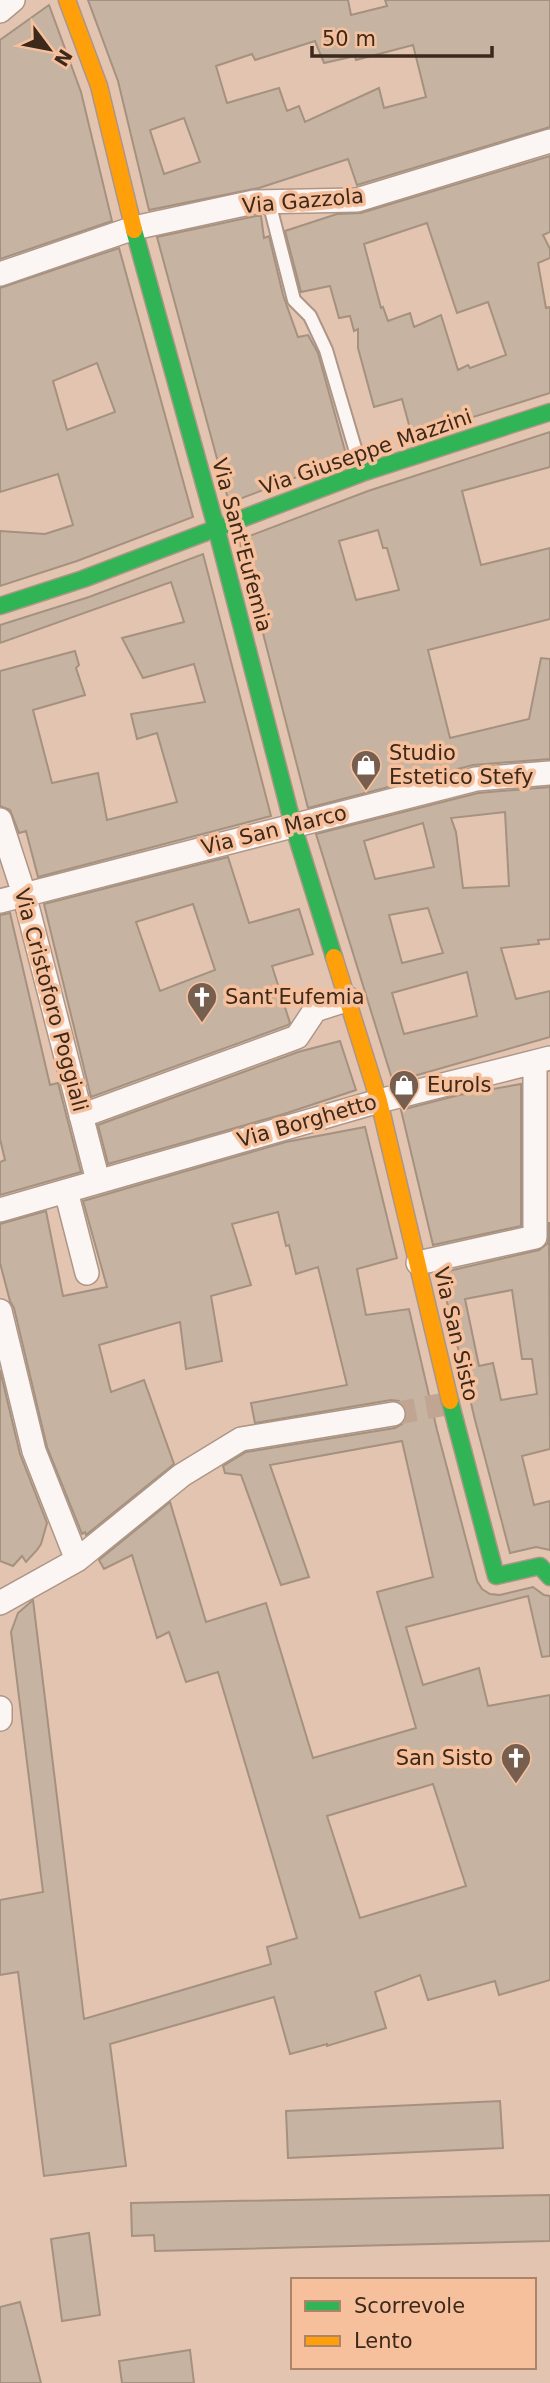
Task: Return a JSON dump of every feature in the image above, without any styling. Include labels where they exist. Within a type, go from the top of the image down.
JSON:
[{"type":"street","points":[[0,11],[13,0]]},
{"type":"street","name":"Via Sant'Eufemia","points":[[67,0],[99,86],[134,228],[216,527],[293,825],[379,1101]]},
{"type":"street","name":"Via Gazzola","points":[[0,274],[134,228],[254,202],[357,200],[550,141]]},
{"type":"street","name":"Via Giuseppe Mazzini","points":[[0,606],[83,579],[362,473],[550,412]]},
{"type":"street","name":"Via San Marco","points":[[0,901],[476,779],[550,773]]},
{"type":"street","name":"Via Cristoforo Poggiali","points":[[0,820],[24,894],[98,1181]]},
{"type":"street","points":[[82,1116],[297,1037],[315,1010],[349,999]]},
{"type":"street","points":[[418,1263],[535,1237],[542,1060]]},
{"type":"street","name":"Via Borghetto","points":[[0,1210],[379,1101],[542,1060]]},
{"type":"street","name":"Via San Sisto","points":[[379,1101],[451,1403],[496,1576],[540,1566],[550,1577]]},
{"type":"street","points":[[66,1191],[87,1273]]},
{"type":"street","points":[[0,1311],[34,1451],[77,1560]]},
{"type":"street","points":[[0,1603],[77,1560],[182,1475],[241,1439],[393,1414]]},
{"type":"street","points":[[0,1708],[0,1719]]},
{"type":"lane","points":[[269,202],[294,300],[310,316],[326,350],[362,473]]},
{"type":"building","points":[[88,0],[348,0],[351,15],[387,6],[385,0],[550,0],[550,127],[357,185],[348,159],[259,188],[149,210],[118,81]],"holes":[[[315,41],[324,63],[355,56],[356,60],[413,45],[426,97],[384,108],[379,88],[305,122],[299,106],[287,111],[279,88],[227,103],[216,66],[252,54],[255,60]],[[184,118],[200,162],[164,174],[150,130]]]},
{"type":"building","points":[[49,5],[81,92],[112,221],[0,259],[0,40]]},
{"type":"building","points":[[550,156],[550,232],[543,235],[550,249],[550,258],[538,263],[546,308],[550,307],[550,393],[412,436],[402,399],[374,407],[358,348],[358,329],[354,331],[350,316],[339,318],[330,286],[301,292],[285,231],[337,214],[361,213]],"holes":[[[427,223],[457,313],[488,302],[506,355],[458,370],[441,315],[414,327],[410,313],[388,321],[383,307],[381,308],[364,244]]]},
{"type":"building","points":[[261,216],[264,238],[269,236],[283,295],[298,337],[308,335],[318,353],[347,458],[229,503],[157,237]]},
{"type":"building","points":[[119,248],[193,517],[77,561],[0,586],[0,531],[45,534],[73,525],[58,474],[0,492],[0,288]],"holes":[[[97,363],[115,412],[67,430],[53,381]]]},
{"type":"building","points":[[550,432],[550,467],[462,491],[481,565],[550,548],[550,619],[428,650],[450,738],[529,719],[541,658],[550,659],[550,759],[473,765],[308,808],[239,540],[368,491]],"holes":[[[378,530],[383,548],[387,548],[399,590],[356,600],[339,541]]]},
{"type":"building","points":[[203,554],[271,816],[38,877],[26,831],[19,833],[10,810],[0,806],[0,671],[75,651],[79,665],[76,668],[85,695],[33,710],[52,783],[98,773],[107,820],[177,802],[157,733],[137,739],[131,714],[205,702],[194,664],[143,678],[122,638],[184,622],[171,582],[0,643],[0,625],[89,597]]},
{"type":"building","points":[[550,787],[550,939],[538,940],[539,944],[501,948],[516,999],[550,991],[550,1037],[393,1082],[316,834],[478,793]],"holes":[[[505,812],[509,886],[463,888],[456,832],[451,818]],[[423,823],[434,867],[375,879],[364,841]],[[428,908],[443,953],[402,963],[389,915]],[[467,972],[477,1016],[404,1034],[392,993]]]},
{"type":"building","points":[[228,857],[249,923],[299,909],[313,954],[272,966],[290,1023],[288,1025],[91,1097],[44,904]],"holes":[[[193,904],[215,970],[160,991],[136,922]]]},
{"type":"building","points":[[10,913],[50,1085],[58,1083],[81,1172],[0,1195],[0,1162],[5,1160],[0,1139],[0,915]]},
{"type":"building","points":[[340,1041],[356,1090],[284,1114],[108,1164],[98,1125],[298,1052]]},
{"type":"building","points":[[521,1084],[521,1226],[433,1245],[401,1110],[459,1095]]},
{"type":"building","points":[[365,1127],[397,1258],[357,1269],[366,1315],[409,1309],[437,1430],[477,1581],[482,1589],[490,1594],[500,1595],[533,1587],[550,1596],[550,1656],[542,1657],[528,1596],[406,1627],[423,1685],[479,1668],[488,1706],[550,1695],[550,1980],[499,1995],[495,1981],[428,2000],[420,1975],[375,1992],[386,2028],[290,2054],[274,1997],[110,2044],[126,2166],[44,2176],[18,1972],[0,1975],[0,1900],[43,1892],[11,1632],[18,1613],[33,1600],[84,2019],[271,1964],[267,1947],[297,1938],[218,1672],[186,1682],[169,1632],[157,1638],[132,1555],[104,1569],[99,1560],[170,1502],[206,1622],[266,1603],[313,1758],[416,1728],[377,1592],[433,1577],[402,1441],[270,1465],[309,1577],[281,1585],[241,1475],[225,1473],[223,1466],[246,1452],[395,1428],[406,1418],[404,1406],[399,1401],[391,1400],[255,1423],[251,1403],[347,1385],[318,1267],[296,1274],[278,1212],[232,1224],[251,1285],[211,1296],[222,1361],[186,1369],[180,1322],[99,1345],[111,1392],[144,1380],[174,1464],[86,1535],[85,1532],[82,1534],[47,1447],[14,1308],[0,1263],[0,1224],[46,1211],[63,1296],[107,1287],[83,1201],[286,1142]],"holes":[[[433,1784],[466,1886],[360,1918],[327,1816]]]},
{"type":"building","points":[[549,1222],[550,1449],[522,1456],[534,1505],[550,1501],[550,1550],[536,1547],[510,1553],[440,1273],[539,1250],[548,1243]],"holes":[[[512,1290],[522,1359],[532,1359],[537,1394],[501,1400],[493,1363],[479,1366],[465,1299]]]},
{"type":"building","points":[[0,1370],[20,1454],[47,1523],[37,1550],[26,1562],[22,1556],[13,1566],[0,1561]]},
{"type":"building","points":[[500,2101],[503,2148],[288,2158],[286,2111]]},
{"type":"building","points":[[550,2195],[550,2241],[155,2251],[154,2235],[132,2236],[131,2203]]},
{"type":"building","points":[[89,2233],[100,2315],[62,2321],[51,2239]]},
{"type":"building","points":[[20,2302],[41,2383],[0,2383],[0,2307]]},
{"type":"building","points":[[190,2350],[194,2383],[122,2383],[119,2361]]},
{"type":"tunnel","points":[[393,1414],[451,1403]]},
{"type":"traffic: fast","points":[[134,230],[216,527],[293,825],[334,957]]},
{"type":"traffic: fast","points":[[0,606],[83,579],[362,473],[550,412]]},
{"type":"traffic: fast","points":[[450,1401],[496,1576],[540,1566],[550,1577]]},
{"type":"traffic: slow","points":[[67,0],[99,86],[134,230]]},
{"type":"traffic: slow","points":[[334,957],[379,1101],[450,1401]]},
{"type":"place","name":"Studio Estetico Stefy","points":[[366,792]]},
{"type":"place","name":"Sant'Eufemia","points":[[202,1024]]},
{"type":"place","name":"Eurols","points":[[404,1112]]},
{"type":"place","name":"San Sisto","points":[[516,1785]]}]
